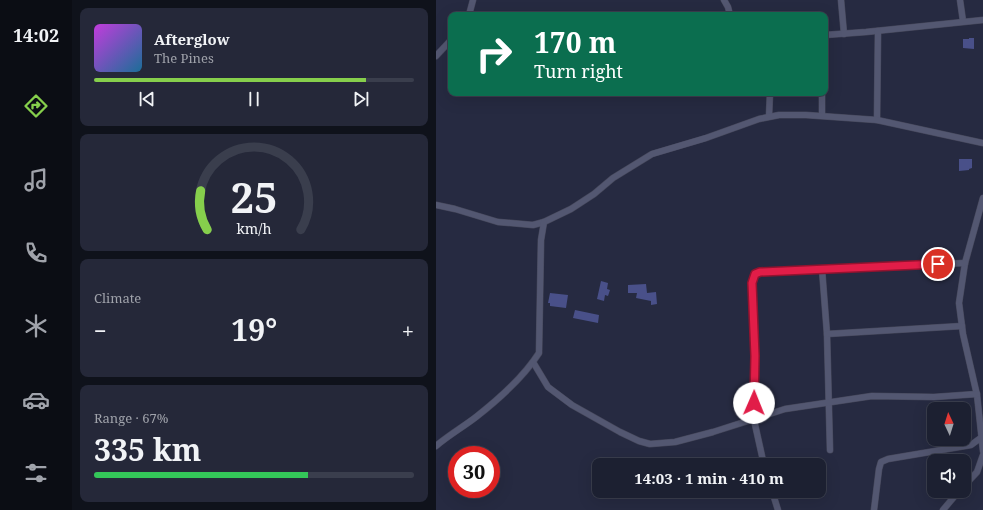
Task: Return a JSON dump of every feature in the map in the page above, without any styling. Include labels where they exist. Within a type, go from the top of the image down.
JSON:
[{"type":"street","points":[[470,12],[473,0]]},
{"type":"street","points":[[724,0],[729,12]]},
{"type":"street","points":[[841,0],[844,34]]},
{"type":"street","points":[[960,0],[963,21]]},
{"type":"street","points":[[828,35],[983,20]]},
{"type":"street","points":[[877,120],[878,31]]},
{"type":"street","points":[[436,56],[448,43]]},
{"type":"street","points":[[769,116],[770,96]]},
{"type":"street","points":[[822,96],[822,115]]},
{"type":"street","points":[[436,205],[512,225],[532,225],[544,222],[571,209],[594,194],[613,178],[652,154],[706,138],[769,116],[806,114],[877,120],[983,144]]},
{"type":"street","points":[[983,198],[964,263],[959,303],[962,326],[977,394],[983,451]]},
{"type":"street","points":[[436,446],[504,393],[533,362],[539,353],[541,240],[544,222]]},
{"type":"street","points":[[762,458],[754,420],[755,356],[752,297],[753,278],[755,274],[760,272],[964,263]]},
{"type":"street","points":[[822,269],[827,334],[830,450]]},
{"type":"street","points":[[827,334],[962,326]]},
{"type":"street","points":[[533,362],[543,380],[553,392],[572,405],[639,441],[650,444],[675,442],[754,420],[785,409],[872,396],[934,397],[977,394]]},
{"type":"street","points":[[874,510],[878,470],[881,462],[888,459],[971,445],[982,434]]},
{"type":"street","points":[[971,478],[977,472],[983,455]]},
{"type":"street","points":[[774,498],[778,510]]},
{"type":"street","points":[[943,510],[953,498]]},
{"type":"building","points":[[974,38],[974,49],[963,48],[963,39]]},
{"type":"building","points":[[959,159],[972,159],[972,168],[969,170],[959,171]]},
{"type":"building","points":[[601,281],[608,283],[607,289],[610,290],[608,296],[605,295],[604,301],[597,299]]},
{"type":"building","points":[[646,284],[647,293],[656,292],[657,304],[651,305],[651,301],[636,298],[637,293],[628,293],[628,285]]},
{"type":"building","points":[[550,293],[568,295],[566,308],[550,306],[550,303],[548,303]]},
{"type":"building","points":[[575,310],[599,315],[598,323],[573,318]]},
{"type":"route","points":[[754,403],[755,356],[752,283],[755,274],[760,272],[792,270],[938,264]]}]
